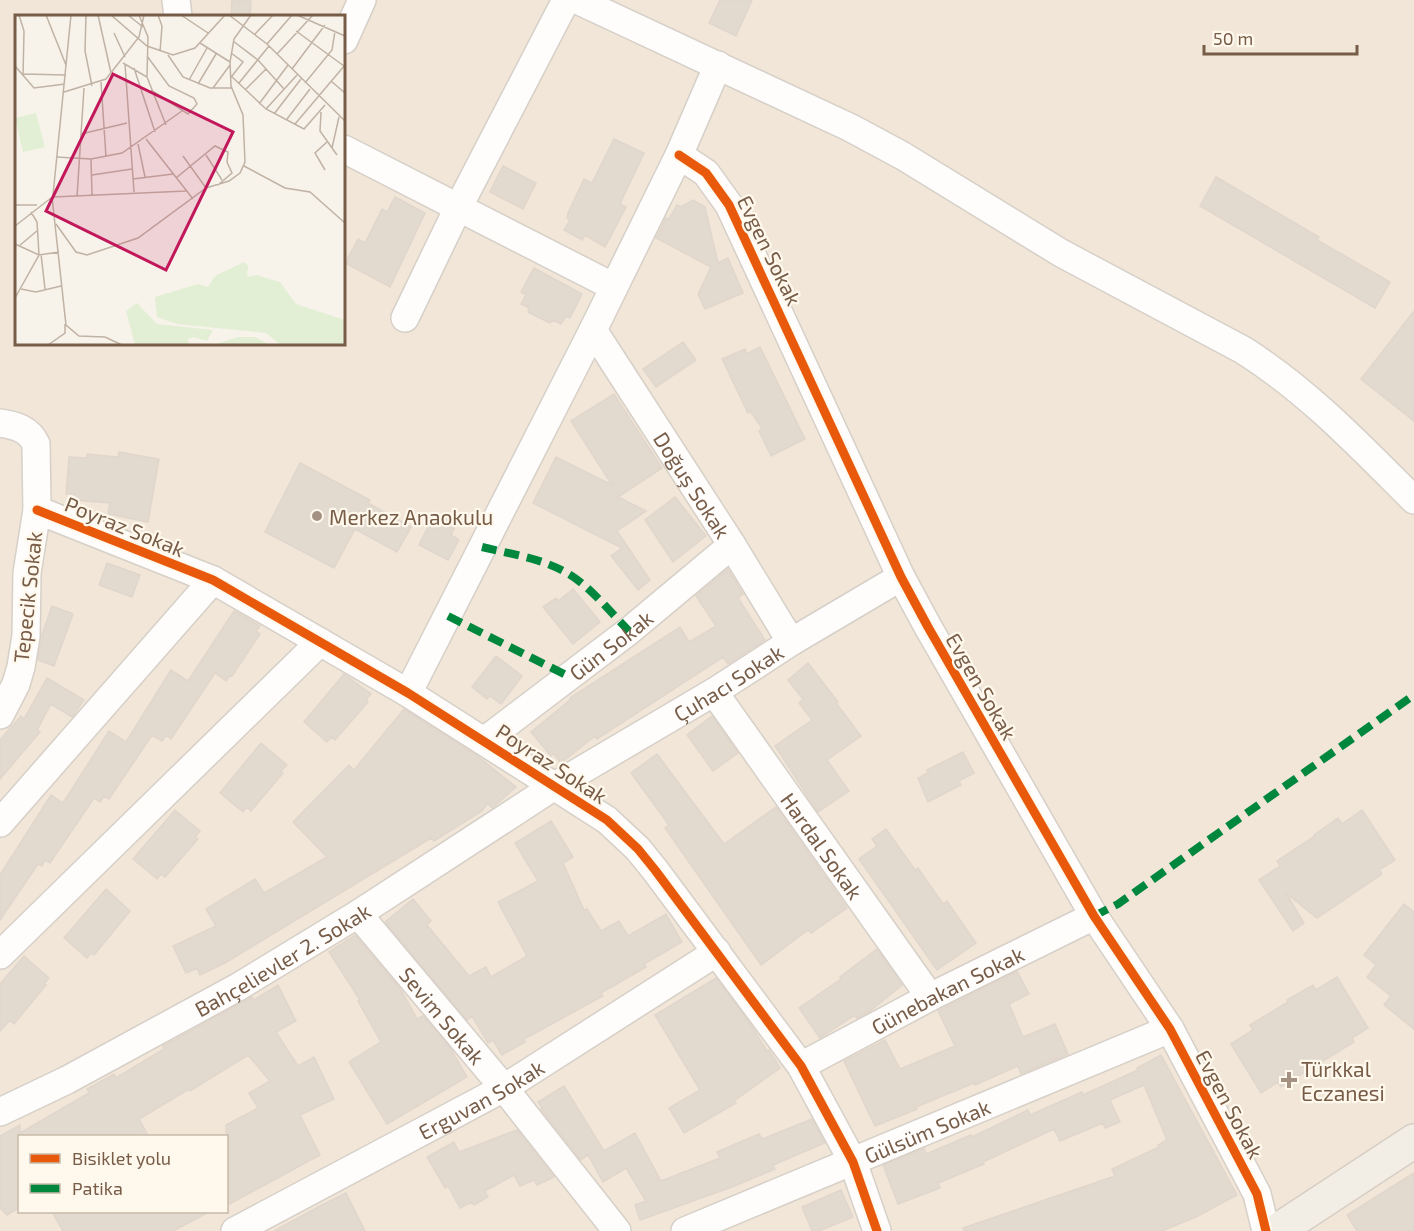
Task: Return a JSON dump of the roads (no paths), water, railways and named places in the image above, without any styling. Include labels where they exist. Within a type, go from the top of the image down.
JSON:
[{"type":"main road","points":[[1277,1231],[1414,1141]]},
{"type":"street","points":[[176,0],[178,15]]},
{"type":"street","points":[[345,38],[362,0]]},
{"type":"street","points":[[405,318],[458,208],[566,0]]},
{"type":"street","points":[[578,0],[851,128],[903,156],[1061,253],[1244,350],[1265,363],[1319,406],[1414,500]]},
{"type":"street","points":[[408,693],[614,288],[679,155],[718,65]]},
{"type":"street","points":[[345,150],[614,288]]},
{"type":"street","name":"Evgen Sokak","points":[[679,155],[706,173],[729,205],[901,577],[1094,916],[1170,1029],[1257,1194],[1266,1231]]},
{"type":"street","name":"Doğuş Sokak","points":[[593,330],[732,545],[791,642]]},
{"type":"street","name":"Tepecik Sokak","points":[[0,423],[13,425],[26,431],[33,437],[36,444],[37,510],[27,573],[26,636],[21,667],[16,684],[0,715]]},
{"type":"street","name":"Poyraz Sokak","points":[[37,510],[213,580],[408,693],[607,820],[638,849],[801,1066],[853,1161],[877,1231]]},
{"type":"street","name":"Gün Sokak","points":[[484,741],[620,638],[732,545]]},
{"type":"street","name":"Çuhacı Sokak","points":[[553,787],[714,692],[791,642],[901,577]]},
{"type":"street","points":[[0,823],[213,580]]},
{"type":"street","points":[[0,955],[320,642]]},
{"type":"street","name":"Hardal Sokak","points":[[714,692],[930,997]]},
{"type":"street","name":"Bahçelievler 2. Sokak","points":[[0,1112],[67,1080],[238,987],[358,914],[553,787]]},
{"type":"street","name":"Sevim Sokak","points":[[358,914],[504,1088],[617,1231]]},
{"type":"street","name":"Günebakan Sokak","points":[[801,1066],[930,997],[1094,916]]},
{"type":"street","name":"Erguvan Sokak","points":[[236,1231],[504,1088],[717,952]]},
{"type":"street","name":"Gülsüm Sokak","points":[[685,1231],[1170,1029]]},
{"type":"place","name":"Merkez Anaokulu","points":[[317,516]]},
{"type":"place","name":"Türkkal Eczanesi","points":[[1289,1080]]}]
